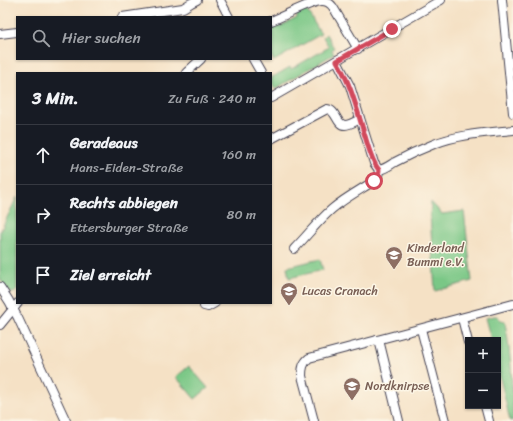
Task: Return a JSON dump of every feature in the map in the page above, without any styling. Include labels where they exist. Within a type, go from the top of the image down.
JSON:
[{"type":"street","points":[[129,16],[183,8],[197,0]]},
{"type":"street","points":[[220,0],[228,16]]},
{"type":"street","points":[[272,95],[337,61],[441,0]]},
{"type":"street","points":[[502,0],[513,113]]},
{"type":"street","points":[[272,22],[316,2],[325,1],[333,6],[358,49]]},
{"type":"street","points":[[0,34],[16,32]]},
{"type":"street","points":[[187,72],[200,60]]},
{"type":"street","points":[[254,60],[260,72]]},
{"type":"street","points":[[294,249],[314,226],[332,209],[374,181],[378,176],[379,170],[374,164],[348,82],[337,61]]},
{"type":"street","points":[[272,138],[327,109],[332,110],[340,123],[345,125],[360,119]]},
{"type":"street","points":[[379,170],[383,170],[426,147],[444,140],[513,130]]},
{"type":"street","points":[[0,287],[9,301],[15,306],[66,421]]},
{"type":"street","points":[[202,307],[208,307],[213,304]]},
{"type":"street","points":[[314,421],[302,376],[304,362],[309,358],[513,304]]},
{"type":"street","points":[[0,325],[15,306]]},
{"type":"street","points":[[462,318],[467,337]]},
{"type":"street","points":[[421,329],[445,421]]},
{"type":"street","points":[[377,340],[380,344],[399,421]]},
{"type":"street","points":[[486,409],[489,421]]},
{"type":"green space","points":[[306,9],[321,34],[274,61],[272,58],[272,24],[278,21],[279,27],[297,18],[297,13]]},
{"type":"green space","points":[[326,34],[334,48],[332,50],[334,54],[275,89],[272,84],[272,77],[290,67],[291,69],[329,47],[323,37]]},
{"type":"green space","points":[[16,199],[16,291],[14,293],[11,293],[4,286],[0,278],[0,232]]},
{"type":"green space","points":[[431,202],[442,214],[464,211],[472,281],[435,291],[430,215]]},
{"type":"green space","points":[[320,259],[323,270],[289,278],[287,267]]},
{"type":"green space","points":[[498,316],[500,321],[505,322],[513,395],[513,420],[510,421],[501,382],[501,337],[490,337],[485,318]]},
{"type":"green space","points":[[189,366],[208,388],[195,399],[176,377]]},
{"type":"place","name":"Kinderland Bummi e.V.","points":[[394,270]]},
{"type":"place","name":"Lucas Cranach","points":[[289,306]]},
{"type":"place","name":"Nordknirpse","points":[[352,401]]},
{"type":"route","points":[[374,181],[378,176],[379,170],[374,164],[350,86],[337,61],[392,29]]}]
